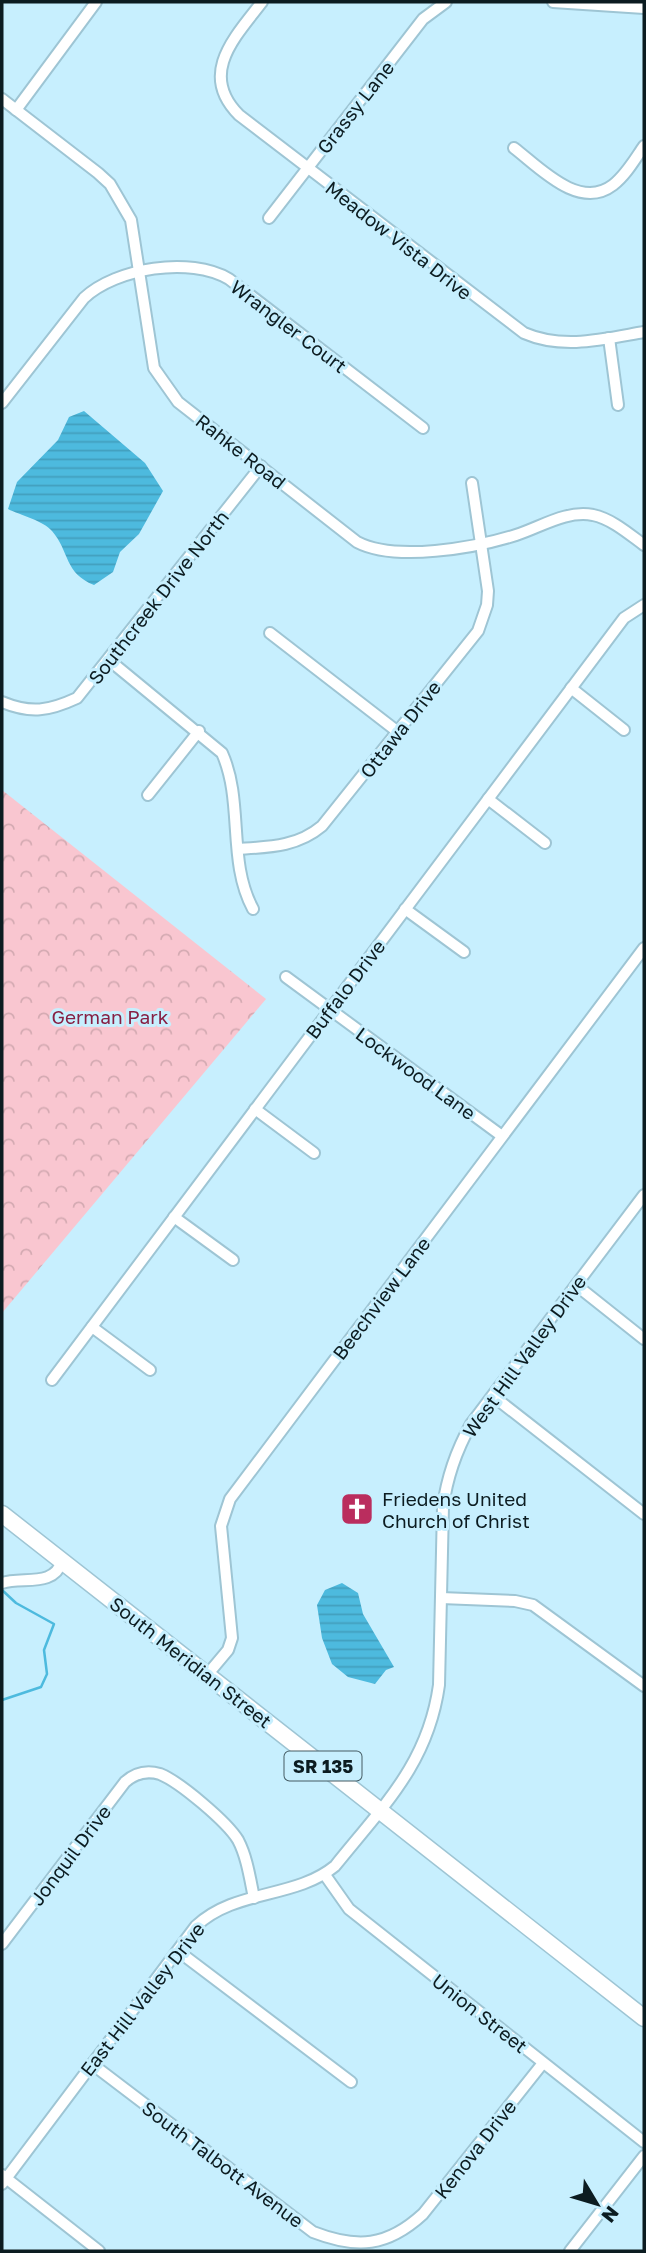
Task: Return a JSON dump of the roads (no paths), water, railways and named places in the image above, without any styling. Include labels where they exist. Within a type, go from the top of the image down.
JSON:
[{"type":"main road","name":"South Meridian Street","points":[[2,1514],[644,2018]]},
{"type":"street","name":"Meadow Vista Drive","points":[[262,2],[226,50],[221,81],[226,98],[236,112],[516,329],[554,342],[644,332]]},
{"type":"street","name":"Grassy Lane","points":[[269,218],[423,19],[446,2]]},
{"type":"street","points":[[553,2],[644,8]]},
{"type":"street","points":[[16,110],[89,4]]},
{"type":"street","name":"Rahke Road","points":[[2,99],[110,184],[131,220],[141,272],[150,351],[161,381],[178,402],[357,542],[372,550],[395,553],[481,544],[515,535],[568,515],[594,515],[617,525],[644,545]]},
{"type":"street","points":[[514,148],[564,186],[581,193],[595,193],[612,186],[644,146]]},
{"type":"street","name":"Wrangler Court","points":[[2,403],[83,298],[108,279],[141,272],[191,267],[218,273],[423,428]]},
{"type":"street","points":[[609,338],[618,405]]},
{"type":"street","name":"Southcreek Drive North","points":[[2,702],[32,712],[54,709],[77,698],[261,466]]},
{"type":"street","name":"Ottawa Drive","points":[[238,849],[284,846],[309,838],[322,827],[478,631],[484,619],[488,591],[472,482]]},
{"type":"street","name":"Buffalo Drive","points":[[52,1380],[570,688],[624,618],[644,605]]},
{"type":"street","points":[[270,633],[398,732]]},
{"type":"street","points":[[109,660],[199,730],[222,753],[231,773],[242,889],[253,909]]},
{"type":"street","points":[[570,688],[624,730]]},
{"type":"street","points":[[148,795],[199,730]]},
{"type":"street","points":[[488,799],[545,843]]},
{"type":"street","points":[[405,909],[464,952]]},
{"type":"street","name":"Beechview Lane","points":[[207,1675],[228,1650],[232,1639],[221,1526],[229,1499],[644,948]]},
{"type":"street","name":"Lockwood Lane","points":[[286,977],[502,1136]]},
{"type":"street","points":[[255,1109],[314,1153]]},
{"type":"street","name":"West Hill Valley Drive","points":[[379,1811],[423,1750],[436,1712],[447,1481],[458,1447],[493,1396],[644,1195]]},
{"type":"street","points":[[174,1217],[233,1260]]},
{"type":"street","points":[[576,1285],[644,1339]]},
{"type":"street","points":[[92,1327],[150,1370]]},
{"type":"street","points":[[493,1396],[644,1514]]},
{"type":"street","points":[[2,1583],[46,1578],[57,1572],[62,1561]]},
{"type":"street","points":[[441,1598],[515,1601],[533,1605],[644,1686]]},
{"type":"street","name":"Jonquil Drive","points":[[2,1944],[125,1782],[143,1772],[158,1774],[172,1781],[226,1825],[243,1852],[254,1898]]},
{"type":"street","name":"East Hill Valley Drive","points":[[3,2179],[208,1915],[254,1898],[302,1886],[325,1875],[379,1811]]},
{"type":"street","name":"Union Street","points":[[325,1875],[349,1909],[644,2142]]},
{"type":"street","points":[[178,1951],[351,2082]]},
{"type":"street","name":"Kenova Drive","points":[[403,2231],[423,2214],[543,2063]]},
{"type":"street","name":"South Talbott Avenue","points":[[92,2064],[313,2231],[338,2241],[356,2244],[378,2242],[403,2231]]},
{"type":"street","points":[[570,2251],[644,2156]]},
{"type":"street","points":[[3,2179],[99,2251]]},
{"type":"water","points":[[84,411],[145,463],[163,491],[139,534],[120,552],[113,572],[94,585],[84,580],[72,568],[58,539],[48,527],[8,509],[17,482],[58,440],[69,417]]},
{"type":"water","points":[[342,1583],[358,1593],[363,1614],[394,1667],[386,1670],[375,1684],[348,1677],[332,1664],[322,1638],[317,1605],[325,1590]]},
{"type":"waterway","points":[[2,1590],[16,1603],[54,1624],[44,1650],[47,1674],[41,1687],[2,1700]]},
{"type":"place","name":"Friedens United Church of Christ","points":[[357,1509]]},
{"type":"park label","name":"German Park","points":[[110,1016]]}]
